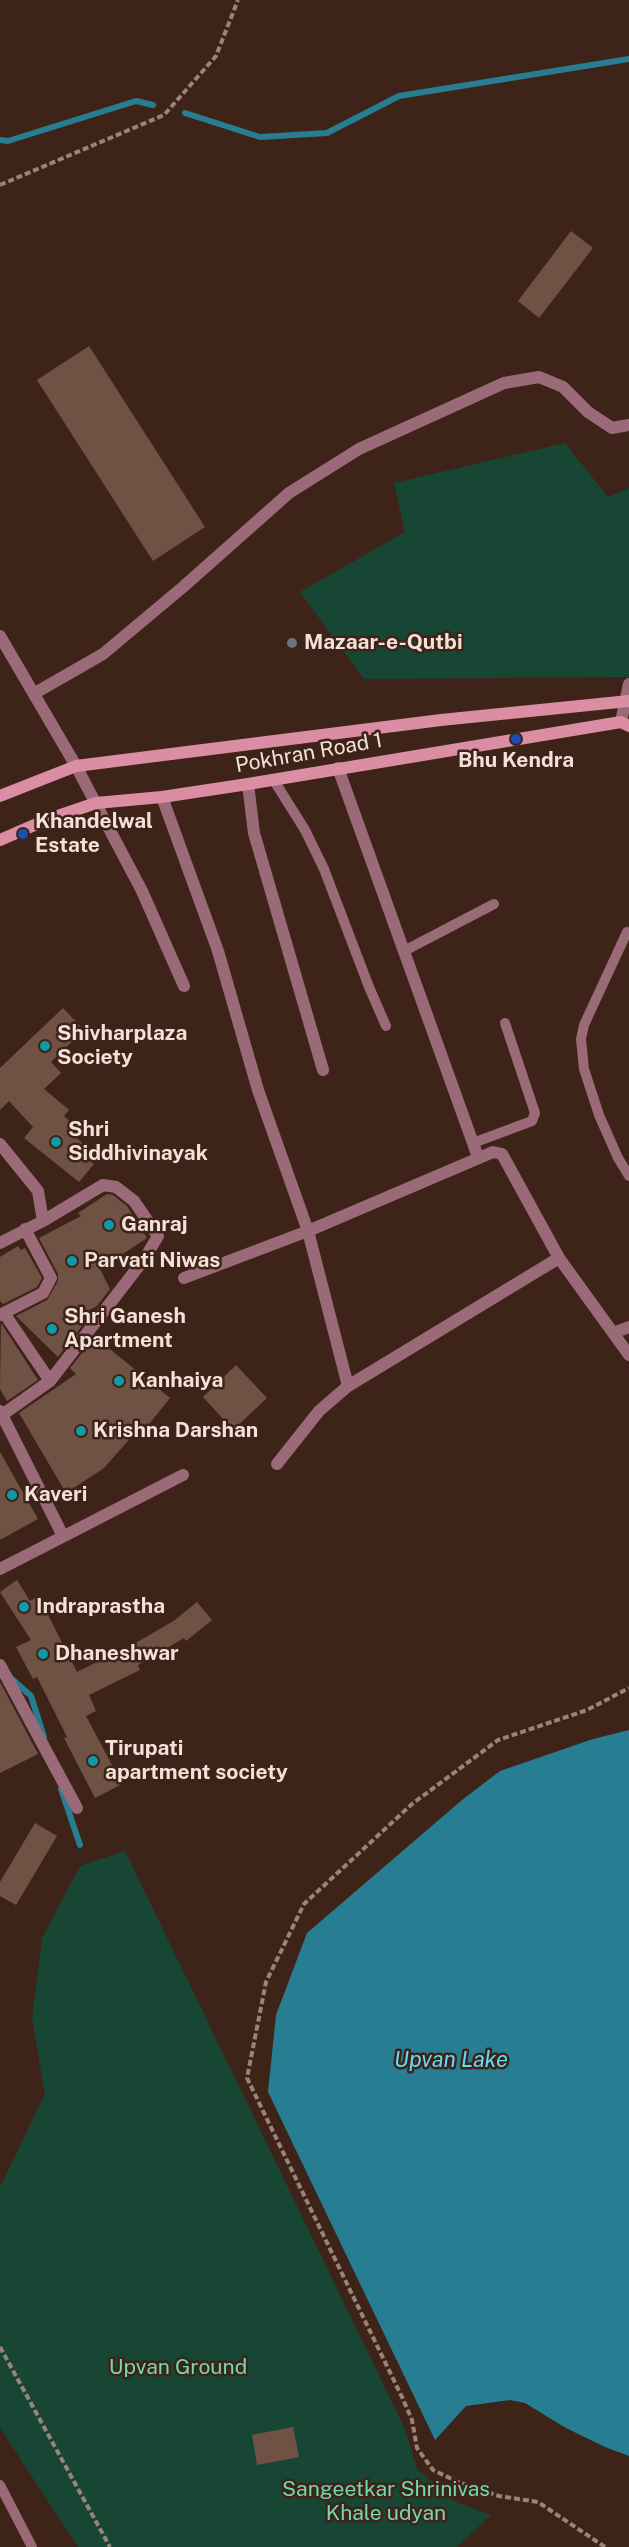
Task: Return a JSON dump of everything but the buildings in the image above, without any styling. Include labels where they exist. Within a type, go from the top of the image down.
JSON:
[{"type":"main road","name":"Pokhran Road 1","points":[[0,796],[76,766],[628,700]]},
{"type":"main road","name":"Pokhran Road 1","points":[[0,840],[96,802],[162,796],[248,784],[625,724]]},
{"type":"street","points":[[35,693],[103,654],[289,493],[359,449],[504,383],[539,376],[563,387],[588,412],[612,428],[629,425]]},
{"type":"street","points":[[0,636],[96,802],[142,891],[184,986]]},
{"type":"street","points":[[625,724],[629,684]]},
{"type":"street","points":[[338,768],[478,1157]]},
{"type":"street","points":[[248,784],[254,833],[323,1070]]},
{"type":"street","points":[[162,796],[218,951],[258,1090],[308,1231],[348,1386]]},
{"type":"street","points":[[0,1144],[38,1191],[43,1221]]},
{"type":"street","points":[[184,1278],[308,1231],[493,1152],[502,1154],[559,1258],[629,1355]]},
{"type":"street","points":[[0,1243],[43,1221],[103,1185],[117,1187],[134,1201],[158,1236],[145,1258],[50,1381],[1,1413],[63,1536]]},
{"type":"street","points":[[26,1228],[51,1278],[43,1293],[2,1314],[50,1381]]},
{"type":"street","points":[[277,1464],[320,1411],[348,1386],[559,1258]]},
{"type":"street","points":[[613,1334],[629,1327]]},
{"type":"street","points":[[0,1569],[183,1475]]},
{"type":"street","points":[[0,1665],[77,1808]]},
{"type":"lane","points":[[273,779],[305,830],[324,869],[386,1026]]},
{"type":"lane","points":[[404,951],[494,904]]},
{"type":"lane","points":[[627,932],[584,1025],[581,1039],[584,1070],[599,1115],[618,1158],[629,1176]]},
{"type":"lane","points":[[473,1143],[532,1120],[535,1113],[505,1023]]},
{"type":"lane","points":[[0,2485],[32,2547]]},
{"type":"path","points":[[0,185],[164,115],[216,56],[238,0]]},
{"type":"path","points":[[605,2547],[538,2502],[498,2496],[458,2482],[434,2470],[417,2448],[412,2420],[402,2397],[247,2078],[266,1982],[304,1904],[412,1804],[498,1740],[587,1710],[629,1688]]},
{"type":"path","points":[[0,2347],[110,2547]]},
{"type":"green space","points":[[565,443],[608,497],[629,488],[629,677],[364,679],[300,592],[405,532],[394,483]]},
{"type":"green space","name":"Upvan Ground","points":[[125,1851],[405,2429],[417,2469],[456,2502],[491,2515],[457,2547],[78,2547],[0,2428],[0,2187],[45,2094],[32,2018],[42,1938],[80,1866]]},
{"type":"water","name":"Upvan Lake","points":[[629,1730],[629,2456],[566,2428],[525,2403],[510,2400],[466,2406],[435,2440],[268,2092],[276,2015],[307,1933],[462,1800],[500,1771],[593,1739]]},
{"type":"waterway","points":[[185,113],[260,137],[327,133],[399,96],[629,59]]},
{"type":"waterway","points":[[0,140],[8,141],[136,101],[153,105]]},
{"type":"waterway","points":[[12,1679],[31,1696],[44,1737]]},
{"type":"waterway","points":[[61,1789],[80,1845]]},
{"type":"place","name":"Mazaar-e-Qutbi","points":[[292,643]]},
{"type":"place","name":"Bhu Kendra","points":[[516,739]]},
{"type":"place","name":"Khandelwal Estate","points":[[23,834]]},
{"type":"place","name":"Shivharplaza Society","points":[[45,1046]]},
{"type":"place","name":"Shri Siddhivinayak","points":[[56,1142]]},
{"type":"place","name":"Ganraj","points":[[109,1225]]},
{"type":"place","name":"Parvati Niwas","points":[[72,1261]]},
{"type":"place","name":"Shri Ganesh Apartment","points":[[52,1329]]},
{"type":"place","name":"Kanhaiya","points":[[119,1381]]},
{"type":"place","name":"Krishna Darshan","points":[[81,1431]]},
{"type":"place","name":"Kaveri","points":[[12,1495]]},
{"type":"place","name":"Indraprastha","points":[[24,1607]]},
{"type":"place","name":"Dhaneshwar","points":[[43,1654]]},
{"type":"place","name":"Tirupati apartment society","points":[[93,1761]]},
{"type":"park label","name":"Sangeetkar Shrinivas Khale udyan","points":[[386,2502]]}]
